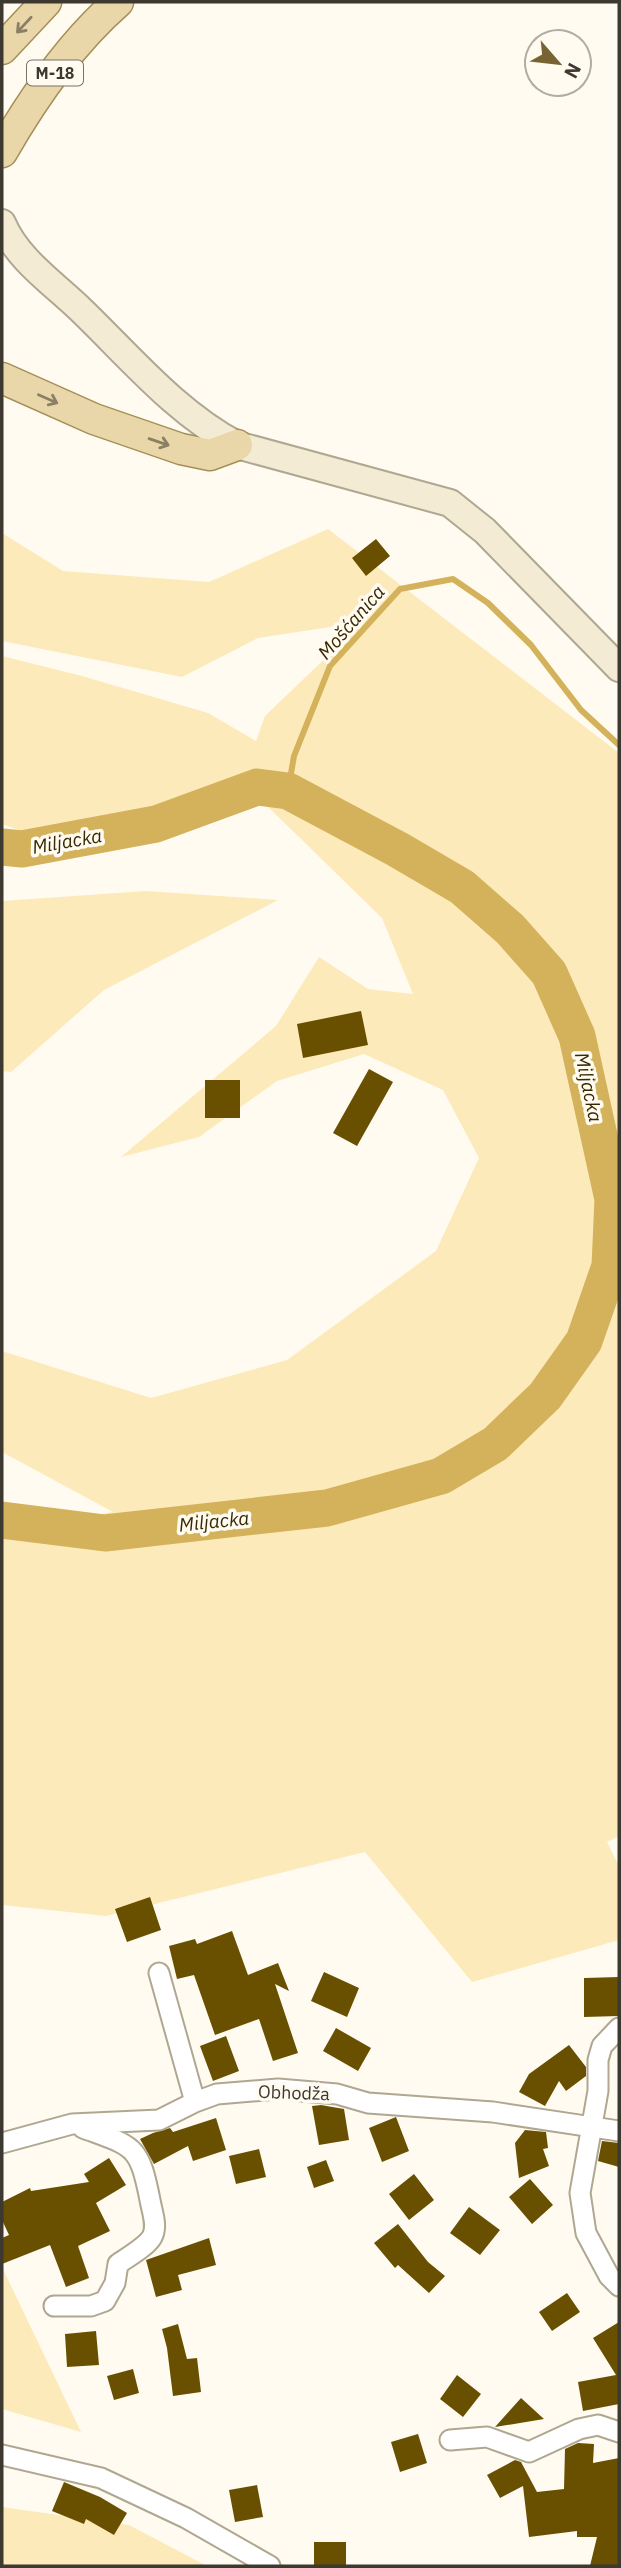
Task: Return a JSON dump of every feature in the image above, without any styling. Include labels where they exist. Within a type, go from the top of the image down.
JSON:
[{"type":"main road","points":[[2,49],[46,2]]},
{"type":"main road","name":"M-18","points":[[2,152],[26,109],[95,22],[118,2]]},
{"type":"main road","points":[[4,235],[181,407],[212,432],[237,445],[450,503],[485,531],[619,667]]},
{"type":"main road","points":[[2,377],[94,419],[181,449],[209,455],[237,445]]},
{"type":"street","points":[[159,1973],[195,2102]]},
{"type":"street","points":[[619,2028],[602,2046],[598,2060],[597,2091],[580,2193],[586,2233],[609,2276],[619,2286]]},
{"type":"street","name":"Obhodža","points":[[2,2143],[72,2124],[159,2120],[217,2094],[278,2089],[337,2094],[369,2104],[493,2112],[619,2131]]},
{"type":"street","points":[[54,2306],[91,2306],[105,2301],[115,2283],[118,2264],[151,2239],[155,2228],[144,2170],[139,2158],[129,2147],[72,2124]]},
{"type":"street","points":[[450,2440],[486,2437],[528,2452],[598,2425],[619,2432]]},
{"type":"street","points":[[2,2455],[101,2478],[186,2518],[270,2566]]},
{"type":"shaded area","points":[[328,529],[619,753],[619,1836],[607,1842],[619,1866],[619,1940],[472,1982],[365,1852],[106,1916],[2,1905],[2,1531],[113,1512],[2,1452],[2,1351],[151,1398],[287,1360],[436,1251],[479,1158],[443,1090],[364,1054],[277,1081],[199,1137],[121,1157],[276,1026],[319,957],[368,989],[413,994],[382,918],[258,797],[32,835],[2,824],[2,656],[208,713],[256,741],[265,716],[363,622],[258,638],[182,677],[2,641],[2,533],[63,571],[209,582]]},
{"type":"shaded area","points":[[146,891],[278,900],[104,990],[11,1072],[2,1071],[2,901]]},
{"type":"shaded area","points":[[2,2267],[81,2432],[2,2409]]},
{"type":"shaded area","points":[[2,2507],[129,2525],[207,2566],[2,2566]]},
{"type":"building","points":[[376,539],[390,556],[366,576],[352,558]]},
{"type":"building","points":[[361,1011],[368,1045],[303,1058],[297,1024]]},
{"type":"building","points":[[369,1069],[393,1082],[357,1146],[333,1133]]},
{"type":"building","points":[[205,1080],[240,1080],[240,1118],[205,1118]]},
{"type":"building","points":[[150,1897],[161,1930],[127,1942],[115,1909]]},
{"type":"building","points":[[232,1931],[248,1975],[278,1963],[289,1991],[275,1984],[298,2053],[273,2061],[259,2019],[215,2035],[194,1975],[177,1979],[169,1946],[195,1939],[197,1944]]},
{"type":"building","points":[[324,1972],[359,1988],[347,2017],[311,2001]]},
{"type":"building","points":[[619,1977],[619,2016],[584,2017],[584,1978]]},
{"type":"building","points":[[336,2028],[371,2048],[358,2071],[323,2051]]},
{"type":"building","points":[[226,2036],[239,2071],[213,2081],[200,2046]]},
{"type":"building","points":[[569,2045],[586,2067],[586,2076],[566,2091],[559,2081],[545,2106],[519,2092],[529,2074]]},
{"type":"building","points":[[312,2106],[344,2109],[349,2140],[319,2145]]},
{"type":"building","points":[[396,2117],[409,2151],[382,2162],[369,2128]]},
{"type":"building","points":[[216,2118],[226,2150],[193,2161],[188,2146],[154,2164],[140,2139],[170,2128],[173,2132]]},
{"type":"building","points":[[525,2130],[546,2132],[548,2148],[543,2149],[549,2166],[519,2178],[515,2143]]},
{"type":"building","points":[[602,2141],[619,2143],[619,2167],[598,2161]]},
{"type":"building","points":[[259,2149],[266,2177],[236,2184],[229,2156]]},
{"type":"building","points":[[109,2158],[126,2185],[96,2203],[110,2231],[78,2246],[89,2278],[66,2287],[50,2245],[2,2264],[2,2238],[9,2235],[2,2220],[2,2202],[30,2188],[31,2191],[89,2182],[84,2174]]},
{"type":"building","points":[[326,2160],[334,2181],[314,2188],[307,2167]]},
{"type":"building","points":[[414,2174],[434,2200],[409,2220],[389,2194]]},
{"type":"building","points":[[530,2179],[553,2205],[532,2224],[509,2197]]},
{"type":"building","points":[[469,2207],[500,2230],[480,2255],[450,2233]]},
{"type":"building","points":[[398,2224],[428,2262],[445,2276],[429,2293],[398,2265],[395,2268],[374,2243]]},
{"type":"building","points":[[209,2238],[216,2265],[178,2275],[182,2290],[156,2297],[146,2260]]},
{"type":"building","points":[[567,2293],[580,2312],[552,2331],[539,2312]]},
{"type":"building","points":[[619,2322],[619,2404],[583,2411],[578,2382],[616,2375],[593,2338]]},
{"type":"building","points":[[178,2324],[187,2359],[197,2358],[201,2392],[173,2396],[162,2329]]},
{"type":"building","points":[[96,2331],[99,2365],[67,2367],[65,2334]]},
{"type":"building","points":[[133,2369],[139,2393],[114,2400],[107,2376]]},
{"type":"building","points":[[457,2375],[481,2394],[463,2417],[440,2399]]},
{"type":"building","points":[[521,2398],[544,2419],[495,2427]]},
{"type":"building","points":[[418,2434],[427,2463],[400,2472],[391,2442]]},
{"type":"building","points":[[578,2443],[594,2444],[593,2463],[619,2458],[619,2566],[590,2566],[597,2537],[577,2537],[577,2531],[529,2537],[523,2486],[500,2498],[487,2475],[515,2460],[521,2462],[537,2492],[564,2489],[565,2449]]},
{"type":"building","points":[[64,2482],[100,2497],[127,2513],[114,2535],[86,2519],[84,2524],[52,2511]]},
{"type":"building","points":[[257,2485],[263,2517],[235,2522],[229,2490]]},
{"type":"building","points":[[314,2542],[346,2542],[346,2566],[314,2566]]},
{"type":"waterway","name":"Mošćanica","points":[[288,791],[294,756],[330,666],[400,589],[453,579],[488,603],[531,645],[581,710],[619,745]]},
{"type":"waterway","name":"Miljacka","points":[[2,847],[22,849],[156,824],[257,787],[288,791],[397,849],[462,887],[510,929],[549,973],[577,1036],[613,1199],[610,1266],[584,1341],[545,1396],[495,1444],[441,1476],[327,1508],[105,1533],[2,1520]]}]
